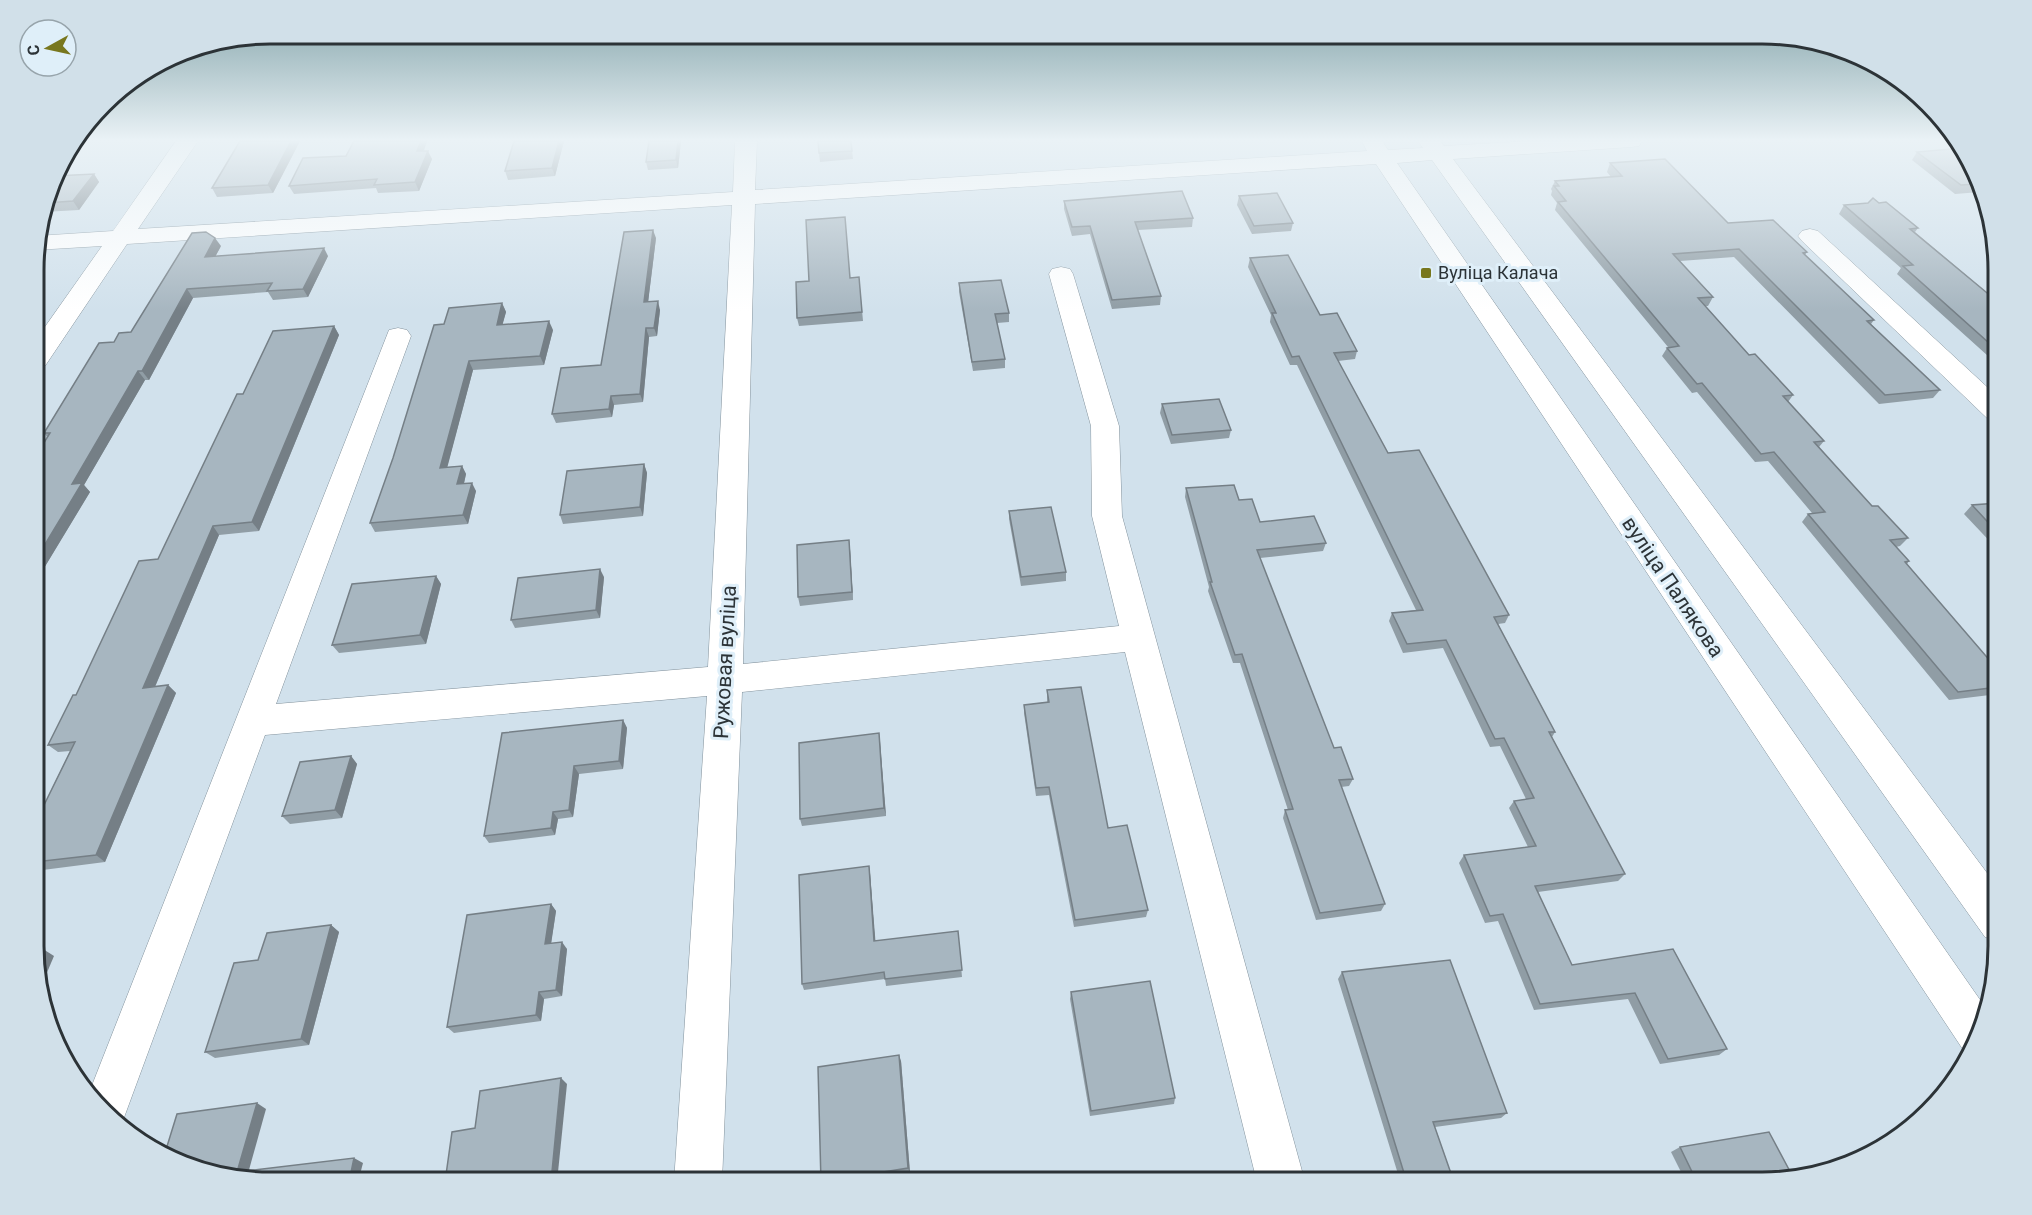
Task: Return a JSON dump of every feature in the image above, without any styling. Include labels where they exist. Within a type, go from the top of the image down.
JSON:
[{"type":"street","points":[[44,347],[147,198]]},
{"type":"street","name":"Ружовая вуліца","points":[[699,1172],[725,680],[743,198]]},
{"type":"street","points":[[45,242],[747,198]]},
{"type":"street","name":"вуліца Палякова","points":[[1409,198],[1973,1027]]},
{"type":"street","points":[[1471,198],[1988,909]]},
{"type":"street","points":[[1810,236],[1988,403]]},
{"type":"street","points":[[1061,274],[1105,426],[1107,516],[1278,1172]]},
{"type":"street","points":[[108,1103],[398,336]]},
{"type":"street","points":[[252,721],[725,680],[1139,637]]},
{"type":"building","points":[[55,198],[76,198],[73,201],[53,202]]},
{"type":"building","points":[[1103,198],[1185,198],[1193,218],[1135,222],[1161,296],[1112,300],[1090,226],[1072,227],[1064,201]]},
{"type":"building","points":[[1240,198],[1280,198],[1293,223],[1254,226]]},
{"type":"building","points":[[1563,198],[1703,198],[1728,223],[1773,220],[1807,252],[1803,253],[1874,320],[1867,321],[1940,390],[1885,395],[1739,249],[1673,254],[1713,297],[1698,298],[1749,355],[1755,354],[1793,395],[1783,396],[1824,441],[1814,442],[1872,506],[1878,506],[1908,538],[1890,540],[1909,561],[1905,562],[1988,658],[1988,688],[1958,692],[1808,514],[1825,512],[1774,452],[1761,454],[1702,383],[1697,384],[1667,348],[1679,346],[1558,202],[1566,201]]},
{"type":"building","points":[[1873,198],[1879,203],[1886,202],[1918,228],[1910,229],[1988,294],[1988,342],[1903,266],[1913,265],[1844,205],[1868,203]]},
{"type":"building","points":[[845,217],[850,278],[859,277],[862,312],[797,318],[796,282],[809,281],[806,220]]},
{"type":"building","points":[[653,230],[644,302],[658,301],[654,328],[646,328],[640,394],[611,396],[609,409],[552,414],[561,368],[601,365],[624,232]]},
{"type":"building","points":[[206,232],[215,238],[205,257],[324,248],[303,289],[267,291],[272,283],[187,289],[142,371],[138,371],[72,484],[82,483],[44,546],[44,443],[50,433],[44,433],[99,343],[114,342],[119,333],[131,332],[192,233]]},
{"type":"building","points":[[1288,255],[1320,315],[1337,313],[1357,351],[1334,353],[1388,453],[1419,450],[1509,615],[1494,617],[1555,732],[1549,732],[1625,874],[1535,886],[1572,965],[1673,949],[1727,1049],[1668,1059],[1635,993],[1540,1004],[1503,914],[1490,916],[1464,855],[1536,846],[1514,801],[1534,798],[1504,738],[1495,739],[1446,640],[1407,644],[1392,613],[1423,610],[1299,356],[1292,357],[1272,313],[1276,313],[1250,258]]},
{"type":"building","points":[[1001,280],[1009,313],[995,314],[1005,359],[972,362],[959,283]]},
{"type":"building","points":[[502,303],[497,325],[549,321],[540,356],[469,361],[440,468],[462,466],[457,484],[472,483],[463,515],[370,523],[393,458],[434,325],[444,324],[449,308]]},
{"type":"building","points":[[334,326],[252,522],[213,526],[143,688],[168,685],[96,855],[44,861],[44,805],[75,742],[48,745],[73,695],[76,695],[139,561],[158,559],[237,394],[243,394],[273,331]]},
{"type":"building","points":[[1219,399],[1231,430],[1172,435],[1162,404]]},
{"type":"building","points":[[644,464],[640,507],[560,515],[567,471]]},
{"type":"building","points":[[1234,485],[1239,500],[1252,499],[1260,522],[1314,516],[1326,543],[1257,550],[1334,748],[1341,747],[1353,779],[1339,780],[1385,904],[1320,913],[1285,810],[1293,809],[1242,654],[1235,655],[1210,582],[1212,582],[1186,488]]},
{"type":"building","points":[[1988,504],[1988,522],[1972,505]]},
{"type":"building","points":[[1051,507],[1066,572],[1021,577],[1009,511]]},
{"type":"building","points":[[849,540],[852,592],[798,597],[797,545]]},
{"type":"building","points":[[600,569],[596,610],[511,620],[518,578]]},
{"type":"building","points":[[436,576],[420,635],[332,645],[352,584]]},
{"type":"building","points":[[1081,687],[1108,828],[1127,825],[1148,910],[1075,920],[1049,787],[1036,788],[1024,705],[1049,702],[1047,690]]},
{"type":"building","points":[[623,720],[619,761],[574,766],[569,810],[553,812],[551,828],[484,836],[502,733]]},
{"type":"building","points":[[879,733],[884,808],[800,819],[799,743]]},
{"type":"building","points":[[351,756],[335,810],[282,816],[300,762]]},
{"type":"building","points":[[869,866],[874,941],[958,931],[962,970],[885,979],[884,972],[802,984],[799,875]]},
{"type":"building","points":[[551,904],[545,944],[562,942],[556,990],[539,992],[536,1015],[447,1027],[467,915]]},
{"type":"building","points":[[331,925],[301,1039],[205,1052],[234,963],[258,960],[267,933]]},
{"type":"building","points":[[1450,960],[1507,1113],[1433,1122],[1450,1172],[1404,1172],[1342,972]]},
{"type":"building","points":[[1150,981],[1175,1098],[1091,1111],[1071,992]]},
{"type":"building","points":[[899,1055],[908,1168],[883,1172],[821,1172],[818,1067]]},
{"type":"building","points":[[561,1078],[552,1172],[446,1172],[452,1132],[475,1128],[480,1091]]},
{"type":"building","points":[[257,1103],[238,1170],[197,1160],[167,1147],[177,1114]]},
{"type":"building","points":[[1769,1132],[1789,1170],[1692,1172],[1680,1147]]},
{"type":"building","points":[[354,1158],[351,1172],[249,1171]]},
{"type":"place","name":"Вуліца Калача","points":[[1426,273]]}]
